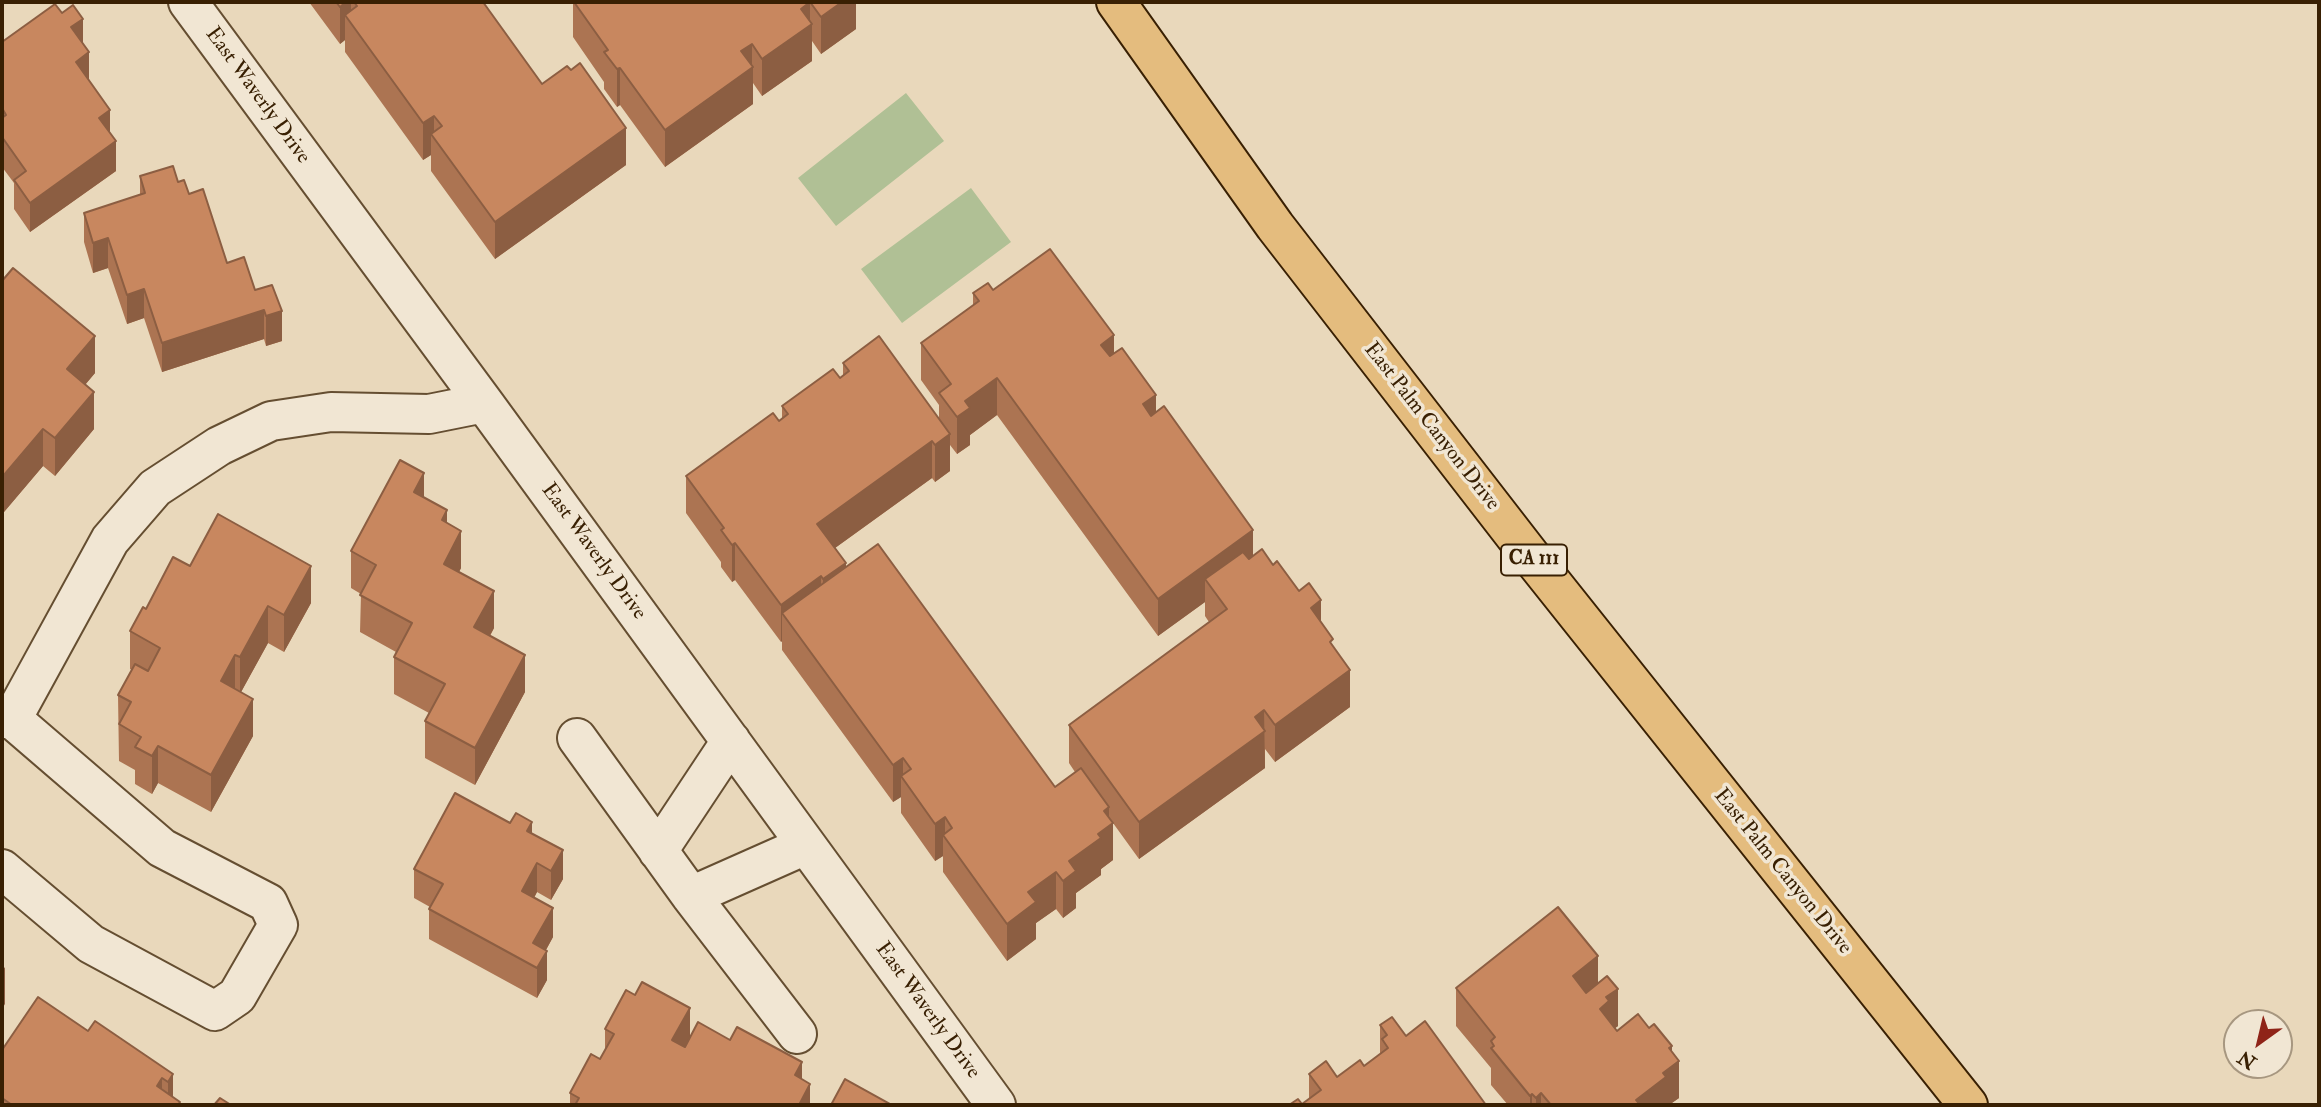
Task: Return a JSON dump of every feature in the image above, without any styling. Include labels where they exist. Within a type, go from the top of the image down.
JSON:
[{"type":"main road","name":"East Palm Canyon Drive","points":[[1116,2],[1292,248],[1529,554],[1968,1105]]},
{"type":"street","name":"East Waverly Drive","points":[[188,2],[485,403],[996,1105]]},
{"type":"street","points":[[2,869],[91,944],[215,1011],[237,996],[278,925],[268,903],[162,848],[7,719],[110,540],[155,488],[219,446],[271,421],[331,412],[429,414],[485,403]]},
{"type":"street","points":[[577,738],[691,896],[797,1034]]},
{"type":"street","points":[[658,850],[731,741]]},
{"type":"street","points":[[691,896],[806,845]]},
{"type":"green space","points":[[906,93],[944,141],[836,226],[798,178]]},
{"type":"green space","points":[[971,188],[1011,242],[902,323],[861,269]]},
{"type":"building","points":[[354,2],[483,2],[542,84],[567,66],[571,70],[580,63],[626,128],[495,222],[431,134],[442,126],[434,116],[423,123],[345,15],[357,6]]},
{"type":"building","points":[[574,2],[810,2],[801,9],[812,24],[762,59],[752,44],[741,51],[753,67],[665,130],[620,68],[617,69],[604,52],[608,50]]},
{"type":"building","points":[[810,2],[842,2],[821,17]]},
{"type":"building","points":[[55,4],[62,13],[73,5],[83,19],[71,27],[89,52],[76,62],[110,110],[99,118],[116,141],[30,203],[14,180],[26,171],[2,137],[2,118],[6,115],[2,108],[2,42]]},
{"type":"building","points":[[173,166],[178,182],[184,180],[189,194],[203,189],[227,263],[244,257],[255,290],[272,285],[282,311],[266,316],[264,310],[162,343],[144,289],[127,295],[108,238],[93,243],[84,213],[145,193],[140,176]]},
{"type":"building","points":[[1050,249],[1114,335],[1101,345],[1110,356],[1122,348],[1156,395],[1143,404],[1151,416],[1164,406],[1253,530],[1158,599],[997,378],[965,401],[970,408],[957,417],[939,393],[951,384],[921,343],[979,301],[973,293],[988,283],[993,290]]},
{"type":"building","points":[[13,268],[95,336],[67,369],[94,392],[55,438],[43,429],[4,475],[2,281]]},
{"type":"building","points":[[879,336],[950,434],[935,445],[932,441],[817,524],[846,563],[823,579],[821,576],[781,605],[735,543],[732,545],[721,530],[724,528],[686,476],[773,413],[779,421],[788,414],[782,406],[833,369],[840,378],[849,371],[843,363]]},
{"type":"building","points":[[400,460],[424,473],[414,492],[447,510],[442,520],[461,531],[444,564],[494,591],[474,627],[525,655],[475,748],[425,721],[445,684],[394,657],[412,623],[360,595],[376,565],[351,551]]},
{"type":"building","points":[[218,514],[311,566],[284,615],[268,606],[240,657],[235,655],[221,681],[253,699],[211,775],[158,746],[152,756],[135,747],[141,737],[119,724],[131,702],[118,695],[135,664],[148,671],[160,648],[130,631],[143,607],[146,609],[173,557],[190,566]]},
{"type":"building","points":[[878,544],[1055,787],[1081,768],[1109,807],[1104,811],[1113,823],[1098,834],[1101,838],[1069,861],[1076,871],[1063,881],[1056,872],[1028,892],[1036,902],[1007,924],[943,835],[952,828],[945,817],[935,824],[901,776],[911,769],[903,758],[893,765],[782,613]]},
{"type":"building","points":[[1262,549],[1273,565],[1277,561],[1299,591],[1309,583],[1321,600],[1311,608],[1333,639],[1330,642],[1350,670],[1275,725],[1264,710],[1255,717],[1265,731],[1139,822],[1069,725],[1227,609],[1205,579],[1243,552],[1249,559]]},
{"type":"building","points":[[455,793],[510,823],[516,813],[532,822],[527,831],[563,850],[551,871],[537,863],[522,891],[553,908],[533,943],[547,951],[537,968],[429,909],[443,884],[414,869]]},
{"type":"building","points":[[1558,907],[1598,956],[1573,976],[1586,993],[1607,976],[1618,989],[1606,997],[1609,1001],[1600,1009],[1617,1031],[1638,1014],[1649,1028],[1654,1024],[1672,1046],[1669,1048],[1679,1061],[1663,1073],[1666,1077],[1636,1100],[1640,1105],[1551,1105],[1541,1093],[1536,1098],[1532,1094],[1530,1096],[1491,1048],[1494,1046],[1491,1041],[1495,1037],[1456,988]]},
{"type":"building","points":[[642,982],[690,1008],[672,1040],[685,1047],[698,1022],[730,1040],[737,1027],[802,1062],[795,1075],[810,1084],[799,1105],[575,1105],[579,1098],[570,1093],[591,1054],[600,1059],[614,1034],[605,1029],[626,990],[635,995]]},
{"type":"building","points":[[38,997],[88,1031],[95,1021],[173,1074],[168,1082],[162,1078],[157,1086],[180,1102],[178,1105],[12,1105],[2,1098],[2,1050]]},
{"type":"building","points":[[1392,1017],[1406,1036],[1425,1021],[1486,1105],[1289,1105],[1298,1099],[1302,1104],[1321,1090],[1309,1074],[1326,1061],[1337,1077],[1360,1060],[1364,1066],[1388,1048],[1382,1039],[1387,1035],[1380,1025]]},
{"type":"building","points":[[845,1079],[892,1105],[831,1105]]},
{"type":"building","points":[[220,1098],[231,1105],[214,1105]]}]
